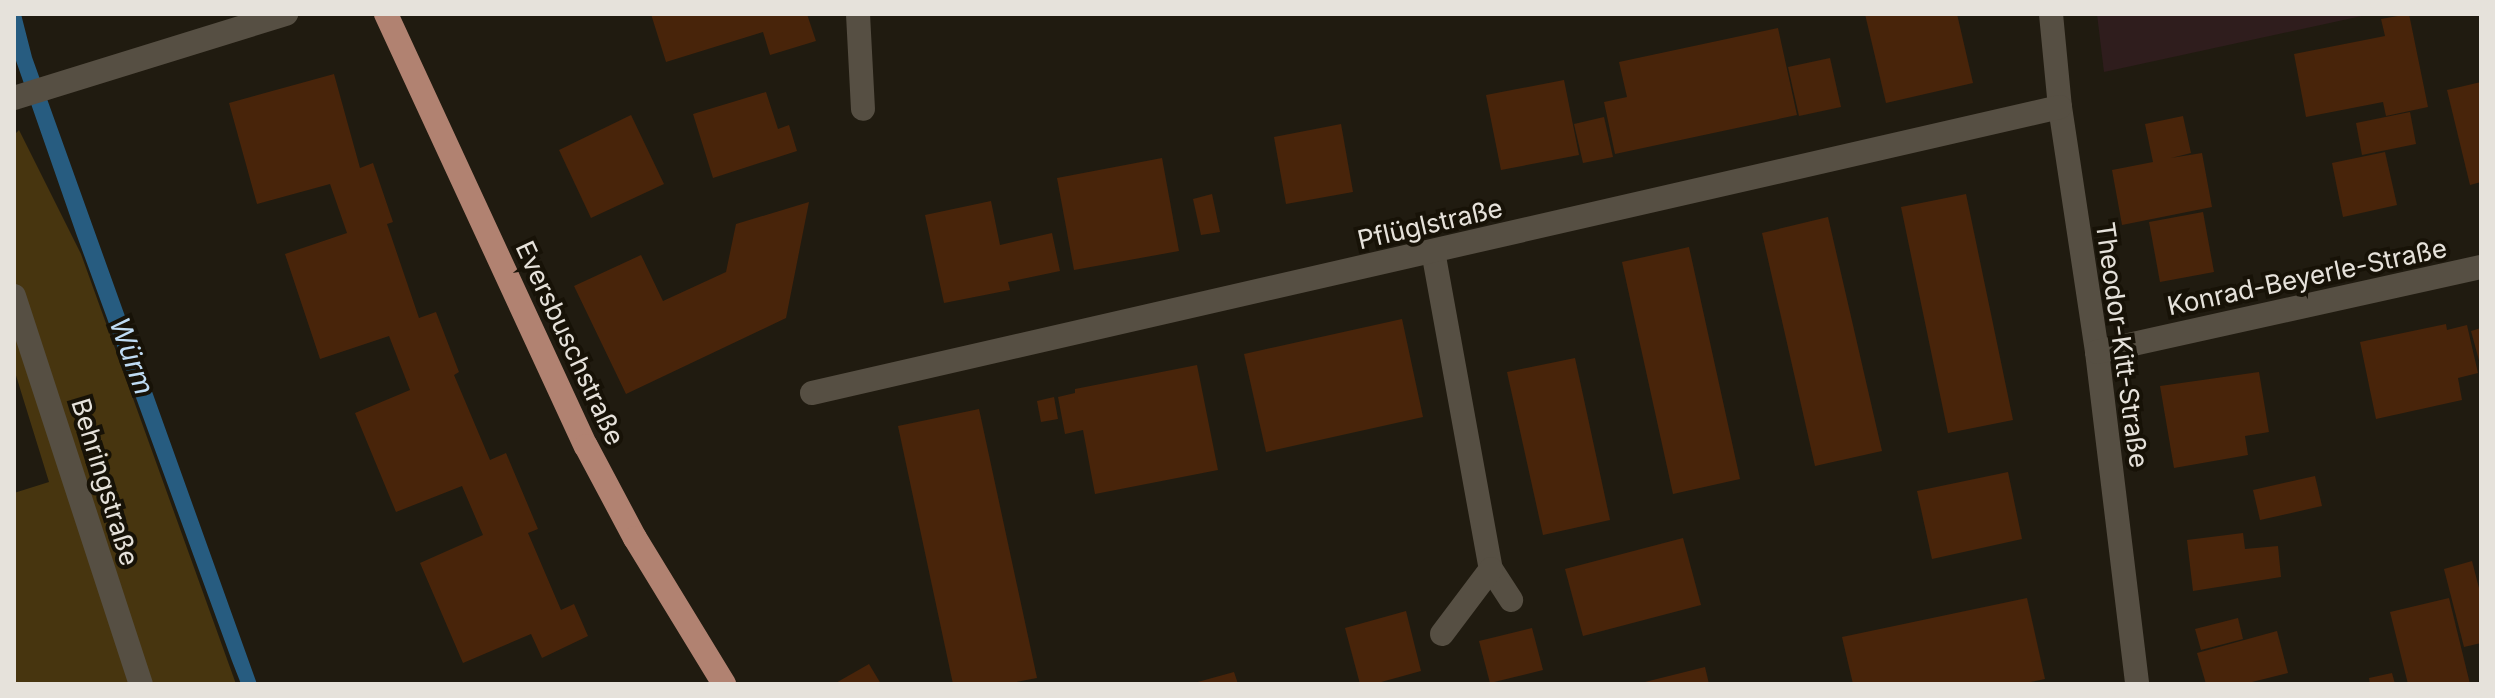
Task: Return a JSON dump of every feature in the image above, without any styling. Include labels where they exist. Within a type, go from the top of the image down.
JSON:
[{"type":"main road","name":"Eversbuschstraße","points":[[386,14],[586,446],[635,538],[724,684]]},
{"type":"street","points":[[14,98],[286,14]]},
{"type":"street","points":[[858,14],[863,109]]},
{"type":"street","name":"Theodor-Kitt-Straße","points":[[2051,14],[2060,107],[2097,352],[2137,684]]},
{"type":"street","name":"Pflüglstraße","points":[[812,393],[2060,107]]},
{"type":"street","points":[[1433,251],[1491,569],[1511,600]]},
{"type":"street","name":"Konrad-Beyerle-Straße","points":[[2097,352],[2481,267]]},
{"type":"street","name":"Behringstraße","points":[[14,296],[141,684]]},
{"type":"street","points":[[1442,634],[1491,569]]},
{"type":"shaded area","points":[[2097,14],[2371,14],[2104,72]]},
{"type":"shaded area","points":[[19,130],[81,254],[236,684],[14,684],[14,493],[49,482],[14,369],[14,135]]},
{"type":"water","name":"Würm","points":[[14,14],[21,14],[32,57],[257,684],[241,684],[77,236],[14,55]]},
{"type":"building","points":[[651,14],[807,14],[816,41],[770,55],[763,32],[666,62]]},
{"type":"building","points":[[1865,14],[1957,14],[1973,83],[1886,103]]},
{"type":"building","points":[[2409,14],[2428,107],[2386,116],[2383,102],[2306,117],[2294,54],[2385,36],[2381,19]]},
{"type":"building","points":[[1778,28],[1797,115],[1615,154],[1604,102],[1627,97],[1619,62]]},
{"type":"building","points":[[1830,58],[1841,107],[1799,116],[1788,67]]},
{"type":"building","points":[[334,74],[360,168],[373,163],[393,222],[387,224],[419,318],[436,312],[459,372],[454,375],[490,460],[506,453],[538,529],[528,533],[561,610],[574,604],[588,636],[542,658],[531,634],[463,663],[420,563],[483,535],[462,486],[396,512],[355,413],[410,390],[389,336],[320,359],[285,254],[347,233],[330,184],[257,204],[229,103]]},
{"type":"building","points":[[1564,80],[1579,155],[1501,170],[1486,95]]},
{"type":"building","points":[[2481,82],[2481,182],[2470,185],[2447,90]]},
{"type":"building","points":[[766,92],[778,129],[789,125],[797,151],[713,178],[693,114]]},
{"type":"building","points":[[2410,112],[2416,144],[2362,155],[2356,123]]},
{"type":"building","points":[[631,115],[664,184],[591,218],[559,150]]},
{"type":"building","points":[[2183,116],[2191,153],[2171,158],[2202,153],[2212,207],[2122,225],[2112,170],[2153,162],[2145,124]]},
{"type":"building","points":[[1604,117],[1613,157],[1583,163],[1574,124]]},
{"type":"building","points":[[1341,124],[1353,192],[1286,204],[1274,137]]},
{"type":"building","points":[[2385,152],[2397,205],[2343,217],[2332,163]]},
{"type":"building","points":[[1162,158],[1179,251],[1074,270],[1057,178]]},
{"type":"building","points":[[1212,194],[1220,232],[1201,235],[1193,199]]},
{"type":"building","points":[[1966,194],[2013,420],[1948,433],[1901,207]]},
{"type":"building","points":[[991,201],[1000,245],[1052,233],[1060,271],[1008,282],[1010,290],[944,303],[925,215]]},
{"type":"building","points":[[809,202],[786,318],[626,394],[574,286],[641,255],[663,301],[726,272],[736,224]]},
{"type":"building","points":[[2203,212],[2214,272],[2160,282],[2149,222]]},
{"type":"building","points":[[1828,217],[1882,451],[1815,466],[1762,233]]},
{"type":"building","points":[[1689,247],[1740,479],[1673,494],[1622,262]]},
{"type":"building","points":[[1402,319],[1423,417],[1266,452],[1244,354]]},
{"type":"building","points":[[2446,324],[2447,330],[2467,325],[2478,373],[2458,378],[2462,400],[2376,419],[2360,342]]},
{"type":"building","points":[[2481,328],[2481,364],[2480,364],[2471,331]]},
{"type":"building","points":[[1575,358],[1610,520],[1543,535],[1507,372]]},
{"type":"building","points":[[1197,365],[1218,470],[1095,494],[1083,430],[1065,434],[1058,397],[1075,393],[1075,389]]},
{"type":"building","points":[[2259,372],[2269,432],[2245,436],[2248,455],[2174,468],[2160,386]]},
{"type":"building","points":[[1054,397],[1058,419],[1041,422],[1037,401]]},
{"type":"building","points":[[979,409],[1037,678],[1006,684],[953,684],[898,426]]},
{"type":"building","points":[[2008,472],[2022,539],[1932,559],[1917,491]]},
{"type":"building","points":[[2315,476],[2322,506],[2260,520],[2253,490]]},
{"type":"building","points":[[2243,533],[2245,549],[2278,546],[2281,577],[2193,591],[2187,540]]},
{"type":"building","points":[[1683,538],[1701,605],[1583,636],[1565,569]]},
{"type":"building","points":[[2472,561],[2481,596],[2481,643],[2464,647],[2444,569]]},
{"type":"building","points":[[2027,598],[2045,679],[2021,684],[1853,684],[1842,637]]},
{"type":"building","points":[[2449,598],[2470,684],[2408,684],[2390,612]]},
{"type":"building","points":[[1406,611],[1421,671],[1374,684],[1360,684],[1345,628]]},
{"type":"building","points":[[2238,618],[2243,639],[2201,650],[2195,629]]},
{"type":"building","points":[[1532,628],[1543,670],[1490,683],[1479,641]]},
{"type":"building","points":[[2277,631],[2288,673],[2244,684],[2206,684],[2197,653]]},
{"type":"building","points":[[869,664],[881,684],[834,684]]},
{"type":"building","points":[[1705,667],[1709,684],[1641,684],[1641,683]]},
{"type":"building","points":[[1234,672],[1238,684],[1194,683]]},
{"type":"building","points":[[2392,673],[2395,684],[2370,684],[2369,678]]}]
